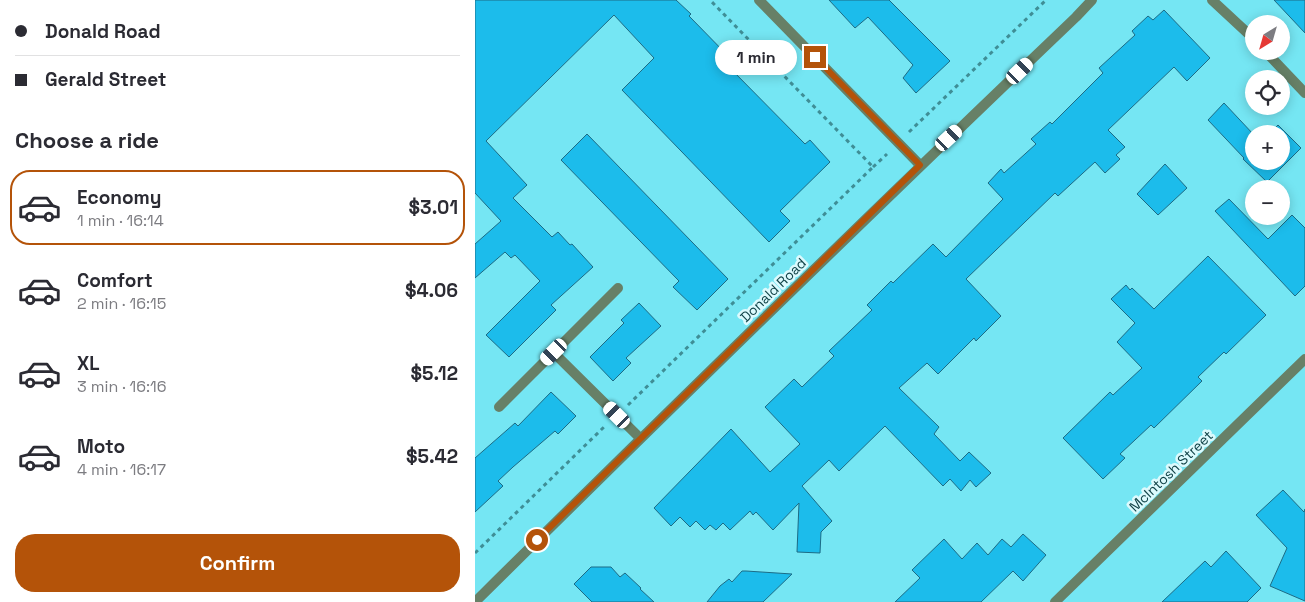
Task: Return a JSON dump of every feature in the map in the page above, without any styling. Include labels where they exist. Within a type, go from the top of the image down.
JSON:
[{"type":"street","points":[[759,0],[920,165]]},
{"type":"street","name":"Donald Road","points":[[475,602],[640,438],[1092,0]]},
{"type":"street","points":[[1213,0],[1245,31]]},
{"type":"street","points":[[1274,60],[1305,93]]},
{"type":"street","points":[[499,407],[618,288]]},
{"type":"street","points":[[554,352],[640,438]]},
{"type":"street","name":"McIntosh Street","points":[[1055,602],[1305,359]]},
{"type":"path","points":[[710,0],[873,167]]},
{"type":"path","points":[[475,553],[1046,0]]},
{"type":"building","points":[[475,0],[676,0],[733,61],[729,67],[805,144],[810,140],[830,162],[780,211],[790,221],[769,242],[622,90],[654,58],[614,15],[486,141],[527,185],[513,198],[552,237],[558,232],[593,267],[551,305],[556,310],[509,357],[486,335],[540,281],[515,255],[511,258],[505,252],[475,278],[475,244],[501,221],[475,193]]},
{"type":"building","points":[[829,0],[889,0],[950,61],[916,93],[903,78],[913,65],[868,17],[855,28]]},
{"type":"building","points":[[1274,0],[1305,0],[1305,33],[1290,15]]},
{"type":"building","points":[[1164,10],[1210,58],[1187,81],[1174,67],[1108,130],[1125,147],[1116,155],[1120,159],[1105,173],[1095,162],[1058,196],[1055,193],[966,279],[1001,316],[976,341],[974,338],[938,374],[927,363],[899,388],[939,427],[934,434],[960,461],[969,452],[991,473],[976,487],[970,480],[961,491],[950,479],[943,486],[885,426],[839,471],[829,460],[802,486],[832,521],[821,532],[820,553],[797,552],[799,503],[773,530],[756,512],[753,515],[750,511],[730,530],[723,523],[716,530],[710,525],[705,530],[696,521],[690,527],[680,517],[671,526],[654,508],[731,429],[770,472],[800,444],[765,407],[794,379],[802,387],[834,356],[829,351],[872,310],[867,305],[933,244],[946,257],[1003,199],[988,183],[1001,169],[1004,173],[1036,144],[1031,139],[1050,122],[1052,124],[1103,73],[1099,68],[1135,35],[1132,31],[1148,16],[1153,20]]},
{"type":"building","points":[[1224,103],[1245,125],[1245,161],[1244,158],[1208,120]]},
{"type":"building","points":[[587,134],[728,279],[697,310],[673,287],[679,281],[561,160]]},
{"type":"building","points":[[1290,137],[1301,148],[1290,159]]},
{"type":"building","points":[[1165,164],[1187,188],[1158,215],[1137,194]]},
{"type":"building","points":[[1254,170],[1279,170],[1269,180],[1265,180]]},
{"type":"building","points":[[1229,199],[1245,215],[1245,225],[1254,225],[1268,239],[1282,225],[1290,225],[1290,217],[1292,215],[1305,228],[1305,286],[1295,296],[1215,211]]},
{"type":"building","points":[[1208,256],[1266,315],[1226,354],[1224,352],[1198,377],[1202,381],[1154,428],[1151,425],[1120,454],[1125,458],[1103,479],[1063,438],[1110,392],[1113,395],[1142,368],[1117,342],[1135,323],[1111,299],[1126,285],[1130,290],[1132,288],[1154,309]]},
{"type":"building","points":[[639,303],[661,326],[626,358],[631,363],[613,381],[590,357],[624,323],[621,320]]},
{"type":"building","points":[[551,392],[576,416],[558,434],[555,431],[498,481],[503,486],[475,512],[475,458],[515,423],[518,426]]},
{"type":"building","points":[[1283,490],[1304,512],[1305,509],[1305,601],[1270,586],[1287,548],[1256,515]]},
{"type":"building","points":[[1023,534],[1046,555],[1023,581],[1013,571],[981,602],[895,602],[920,578],[912,570],[944,539],[962,559],[977,543],[988,555],[1002,539],[1011,547]]},
{"type":"building","points":[[1226,551],[1261,588],[1247,602],[1162,602],[1205,561],[1211,567]]},
{"type":"building","points":[[591,567],[611,567],[620,577],[625,573],[654,602],[592,602],[574,584]]},
{"type":"building","points":[[742,571],[792,574],[763,602],[707,602],[720,586],[729,579],[732,582]]},
{"type":"route","points":[[537,540],[920,165],[815,57]]}]
